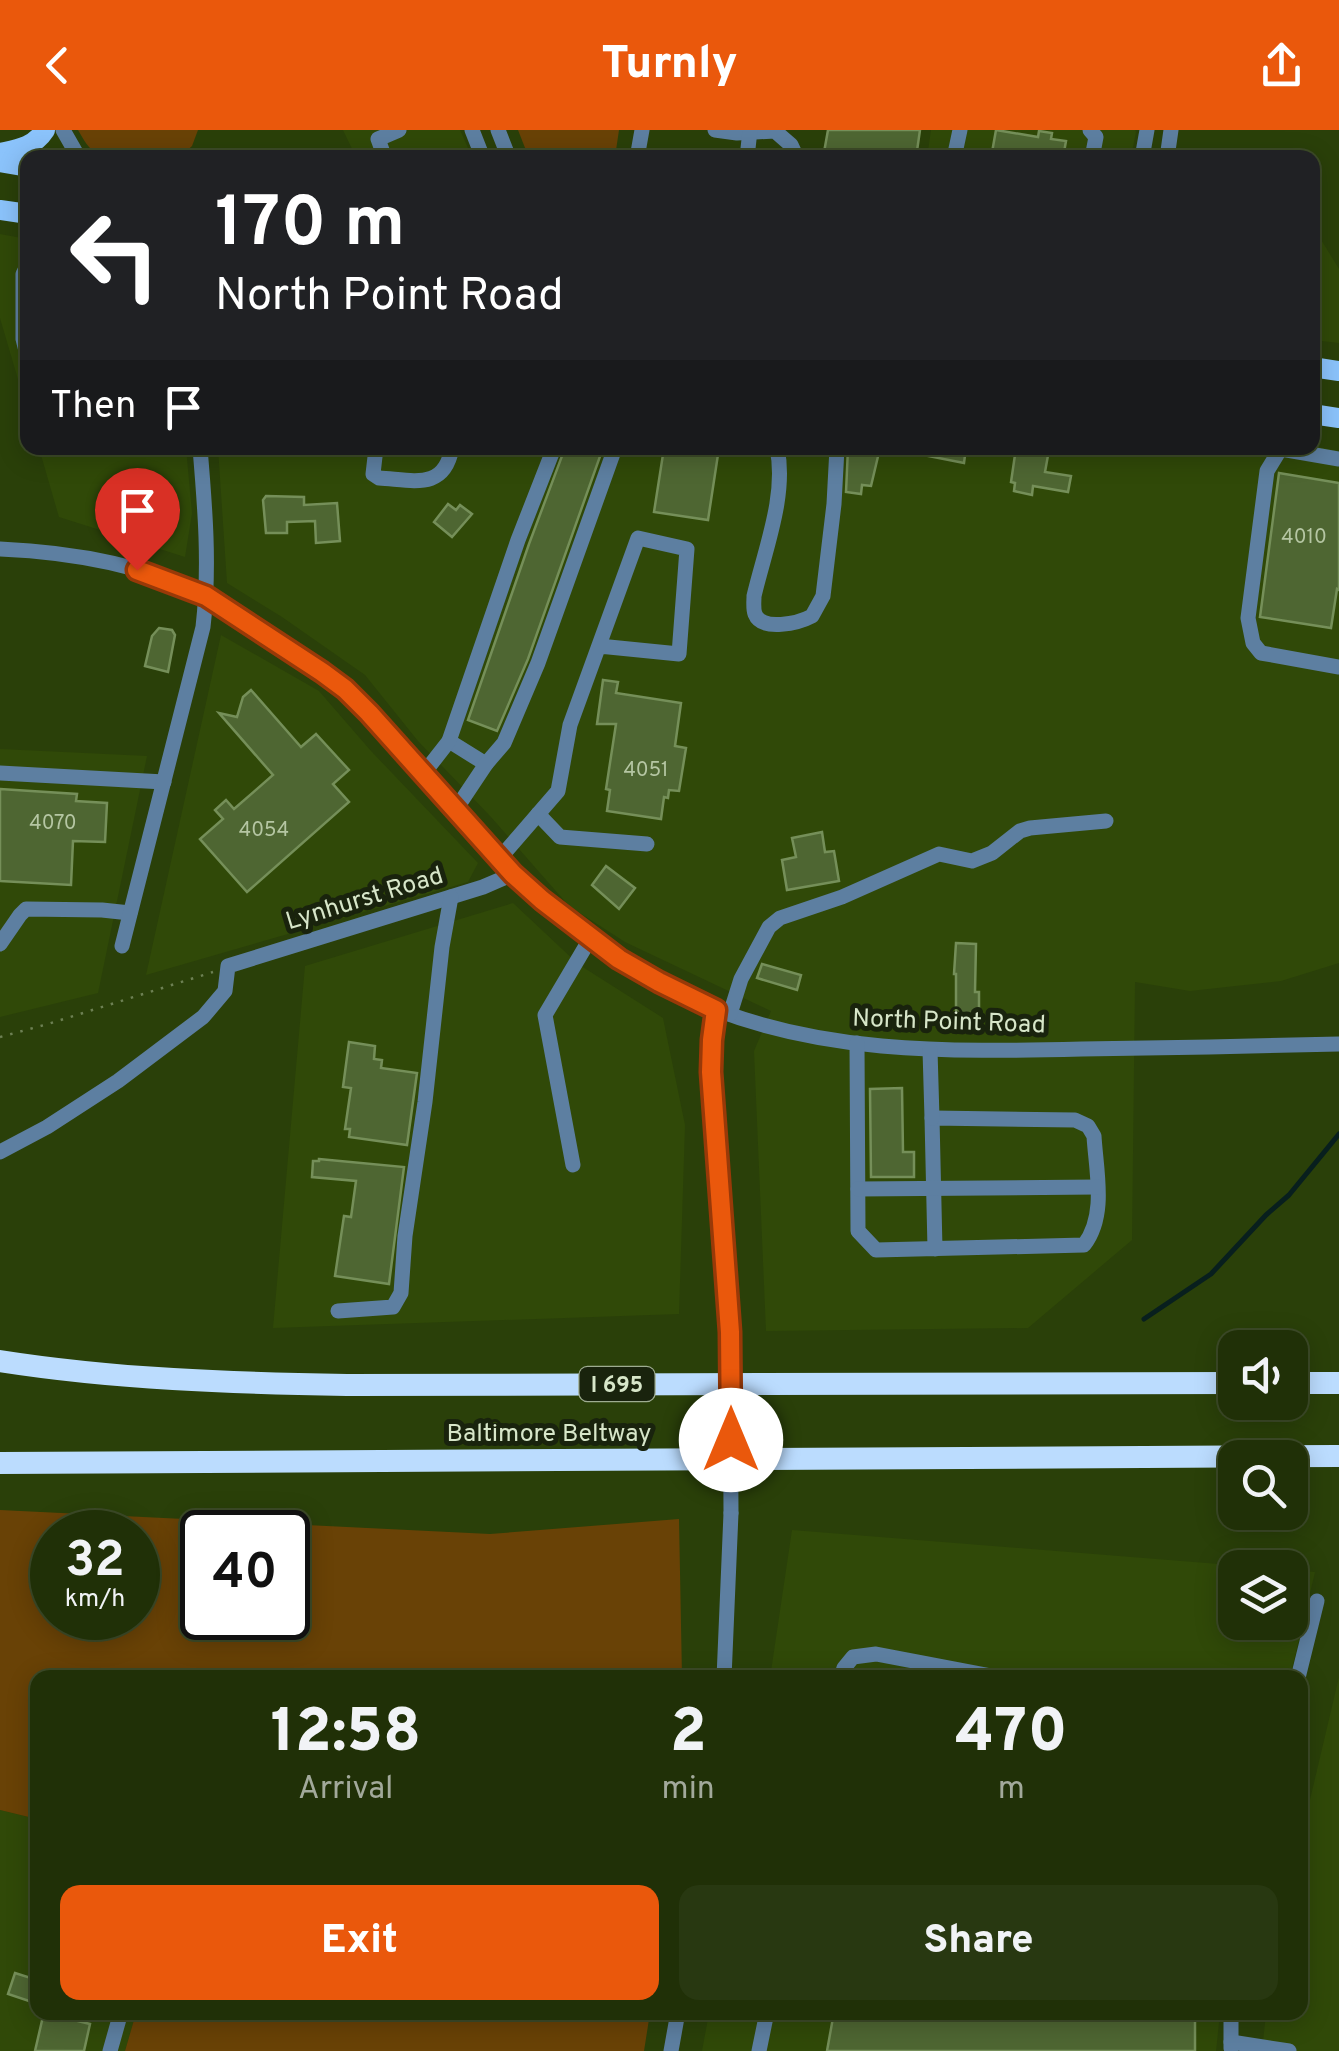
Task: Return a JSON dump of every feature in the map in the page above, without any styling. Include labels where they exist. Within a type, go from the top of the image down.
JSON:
[{"type":"highway","name":"Baltimore Beltway","points":[[0,1361],[258,1384],[1218,1383]]},
{"type":"highway","points":[[1308,1383],[1339,1383]]},
{"type":"highway","name":"Baltimore Beltway","points":[[0,1463],[1339,1456]]},
{"type":"main road","points":[[0,153],[31,145],[45,130]]},
{"type":"street","points":[[382,150],[378,138],[399,130]]},
{"type":"street","points":[[715,130],[775,131],[794,150]]},
{"type":"street","points":[[122,946],[203,627],[205,510],[201,455]]},
{"type":"street","points":[[375,455],[373,474],[379,478],[429,480],[443,471],[449,455]]},
{"type":"street","points":[[424,773],[449,741],[551,455]]},
{"type":"street","points":[[456,809],[504,743],[538,663],[612,455]]},
{"type":"street","points":[[779,455],[779,492],[754,596],[756,617],[773,623],[794,623],[812,616],[823,596],[836,455]]},
{"type":"street","points":[[1277,455],[1268,471],[1248,618],[1253,643],[1260,653],[1339,667]]},
{"type":"street","points":[[500,858],[558,791],[570,725],[638,538],[687,548],[679,654],[600,646]]},
{"type":"street","name":"North Point Road","points":[[0,548],[105,561],[174,582],[206,596],[288,647],[345,689],[513,874],[542,900],[590,939],[659,982],[723,1012],[774,1028],[857,1043],[930,1050],[1339,1044]]},
{"type":"street","points":[[449,741],[486,764]]},
{"type":"street","points":[[0,773],[164,782]]},
{"type":"street","points":[[538,814],[560,837],[647,844]]},
{"type":"street","points":[[724,1670],[732,1512],[730,1332],[711,1072],[712,1040],[723,1012],[769,926],[780,918],[842,897],[939,854],[972,861],[1030,828],[1106,821]]},
{"type":"street","name":"Lynhurst Road","points":[[228,966],[513,874]]},
{"type":"street","points":[[338,1311],[393,1307],[401,1294],[439,965],[451,896]]},
{"type":"street","points":[[0,944],[26,909],[130,914]]},
{"type":"street","points":[[573,1165],[545,1015],[590,939]]},
{"type":"street","points":[[0,1152],[118,1081],[203,1017],[225,991],[228,966]]},
{"type":"street","points":[[857,1043],[858,1231],[876,1250],[1084,1244],[1092,1234],[1098,1213],[1094,1136],[1088,1126],[1075,1120],[932,1118]]},
{"type":"street","points":[[930,1050],[936,1249]]},
{"type":"street","points":[[858,1189],[1097,1186]]},
{"type":"street","points":[[1300,1670],[1317,1601]]},
{"type":"street","points":[[843,1670],[853,1657],[876,1654],[960,1670]]},
{"type":"street","points":[[110,2051],[119,2020]]},
{"type":"street","points":[[671,2051],[677,2020]]},
{"type":"street","points":[[759,2051],[765,2020]]},
{"type":"street","points":[[1231,2020],[1231,2046],[1289,2051]]},
{"type":"path","points":[[0,1037],[228,966]]},
{"type":"shaded area","points":[[78,130],[198,130],[188,150],[89,147]]},
{"type":"shaded area","points":[[343,130],[460,130],[469,150],[353,150]]},
{"type":"shaded area","points":[[518,130],[619,130],[616,150],[526,150]]},
{"type":"shaded area","points":[[931,130],[1136,132],[1132,150],[928,150]]},
{"type":"shaded area","points":[[0,234],[20,238],[20,386],[0,318]]},
{"type":"shaded area","points":[[1320,238],[1339,269],[1339,343],[1320,341]]},
{"type":"shaded area","points":[[1320,447],[1339,451],[1339,963],[1281,981],[1190,991],[1135,982],[1132,1240],[1028,1328],[766,1331],[754,1051],[771,1011],[625,942],[569,906],[418,741],[365,675],[227,583],[218,455],[1320,455]]},
{"type":"shaded area","points":[[41,455],[187,455],[192,513],[185,557],[59,517]]},
{"type":"shaded area","points":[[221,635],[319,691],[478,863],[468,882],[146,975]]},
{"type":"shaded area","points":[[0,749],[147,756],[98,993],[0,1017]]},
{"type":"shaded area","points":[[513,903],[578,964],[663,1018],[685,1125],[679,1314],[273,1328],[305,966]]},
{"type":"shaded area","points":[[0,1510],[30,1511],[30,1640],[160,1640],[160,1518],[180,1519],[180,1640],[310,1640],[310,1525],[490,1534],[679,1519],[682,1670],[30,1670],[30,1817],[0,1810]]},
{"type":"shaded area","points":[[792,1530],[1218,1564],[1218,1640],[1299,1640],[1292,1670],[771,1670]]},
{"type":"shaded area","points":[[1308,1571],[1315,1572],[1308,1601]]},
{"type":"shaded area","points":[[1339,1677],[1339,2051],[1262,2051],[1265,2020],[1308,2020],[1308,1808]]},
{"type":"shaded area","points":[[0,1810],[30,1817],[30,2020],[134,2020],[125,2051],[0,2051]]},
{"type":"shaded area","points":[[134,2020],[649,2020],[644,2051],[125,2051]]},
{"type":"shaded area","points":[[708,2020],[1219,2020],[1216,2051],[702,2051]]},
{"type":"building","points":[[828,130],[920,130],[917,150],[824,150]]},
{"type":"building","points":[[996,130],[1038,137],[1039,131],[1052,133],[1051,139],[1066,141],[1064,150],[992,150]]},
{"type":"building","points":[[562,455],[601,455],[528,659],[497,731],[468,720]]},
{"type":"building","points":[[663,455],[718,455],[708,520],[654,512]]},
{"type":"building","points":[[848,455],[878,455],[871,486],[862,485],[861,494],[846,492]]},
{"type":"building","points":[[923,455],[965,455],[964,463]]},
{"type":"building","points":[[1015,455],[1048,455],[1045,472],[1071,476],[1068,492],[1033,486],[1032,495],[1014,491],[1015,483],[1011,482]]},
{"type":"building","points":[[1279,473],[1339,483],[1339,590],[1331,628],[1260,617]]},
{"type":"building","points":[[266,496],[304,497],[304,505],[337,503],[340,541],[316,543],[315,521],[287,522],[287,533],[266,533]]},
{"type":"building","points":[[448,504],[456,510],[460,505],[472,514],[452,537],[434,522]]},
{"type":"building","points":[[159,628],[172,630],[175,635],[168,672],[145,666],[152,636]]},
{"type":"building","points":[[603,680],[618,682],[616,693],[681,703],[675,746],[686,748],[679,791],[669,790],[668,798],[664,797],[661,819],[607,811],[610,790],[606,789],[616,724],[597,724]]},
{"type":"building","points":[[251,690],[301,747],[316,734],[349,770],[333,784],[349,802],[247,892],[200,839],[223,819],[215,810],[226,800],[234,809],[273,775],[219,713],[237,717],[243,697]]},
{"type":"building","points":[[0,789],[77,794],[76,801],[107,803],[105,842],[73,841],[71,885],[0,881]]},
{"type":"building","points":[[822,832],[825,852],[834,851],[839,881],[787,890],[782,860],[796,857],[792,838]]},
{"type":"building","points":[[606,866],[635,888],[619,909],[592,885]]},
{"type":"building","points":[[956,943],[976,944],[979,1018],[956,1018]]},
{"type":"building","points":[[762,964],[801,975],[797,990],[757,978]]},
{"type":"building","points":[[349,1042],[375,1046],[374,1059],[382,1060],[381,1068],[417,1073],[407,1145],[349,1137],[350,1129],[345,1129],[351,1088],[343,1087]]},
{"type":"building","points":[[902,1088],[903,1152],[914,1152],[914,1177],[871,1177],[870,1089]]},
{"type":"building","points":[[313,1161],[404,1167],[389,1284],[335,1276],[344,1216],[351,1217],[356,1181],[312,1177]]},
{"type":"building","points":[[15,1973],[30,1978],[30,2001],[8,1994]]},
{"type":"building","points":[[42,2020],[90,2024],[84,2051],[35,2051]]},
{"type":"building","points":[[833,2020],[1195,2020],[1195,2051],[827,2051]]},
{"type":"waterway","points":[[1144,1319],[1211,1274],[1289,1195],[1339,1134]]},
{"type":"route","points":[[137,570],[206,596],[288,647],[345,689],[513,874],[542,900],[619,959],[716,1010],[711,1072],[730,1332],[731,1440]]}]
